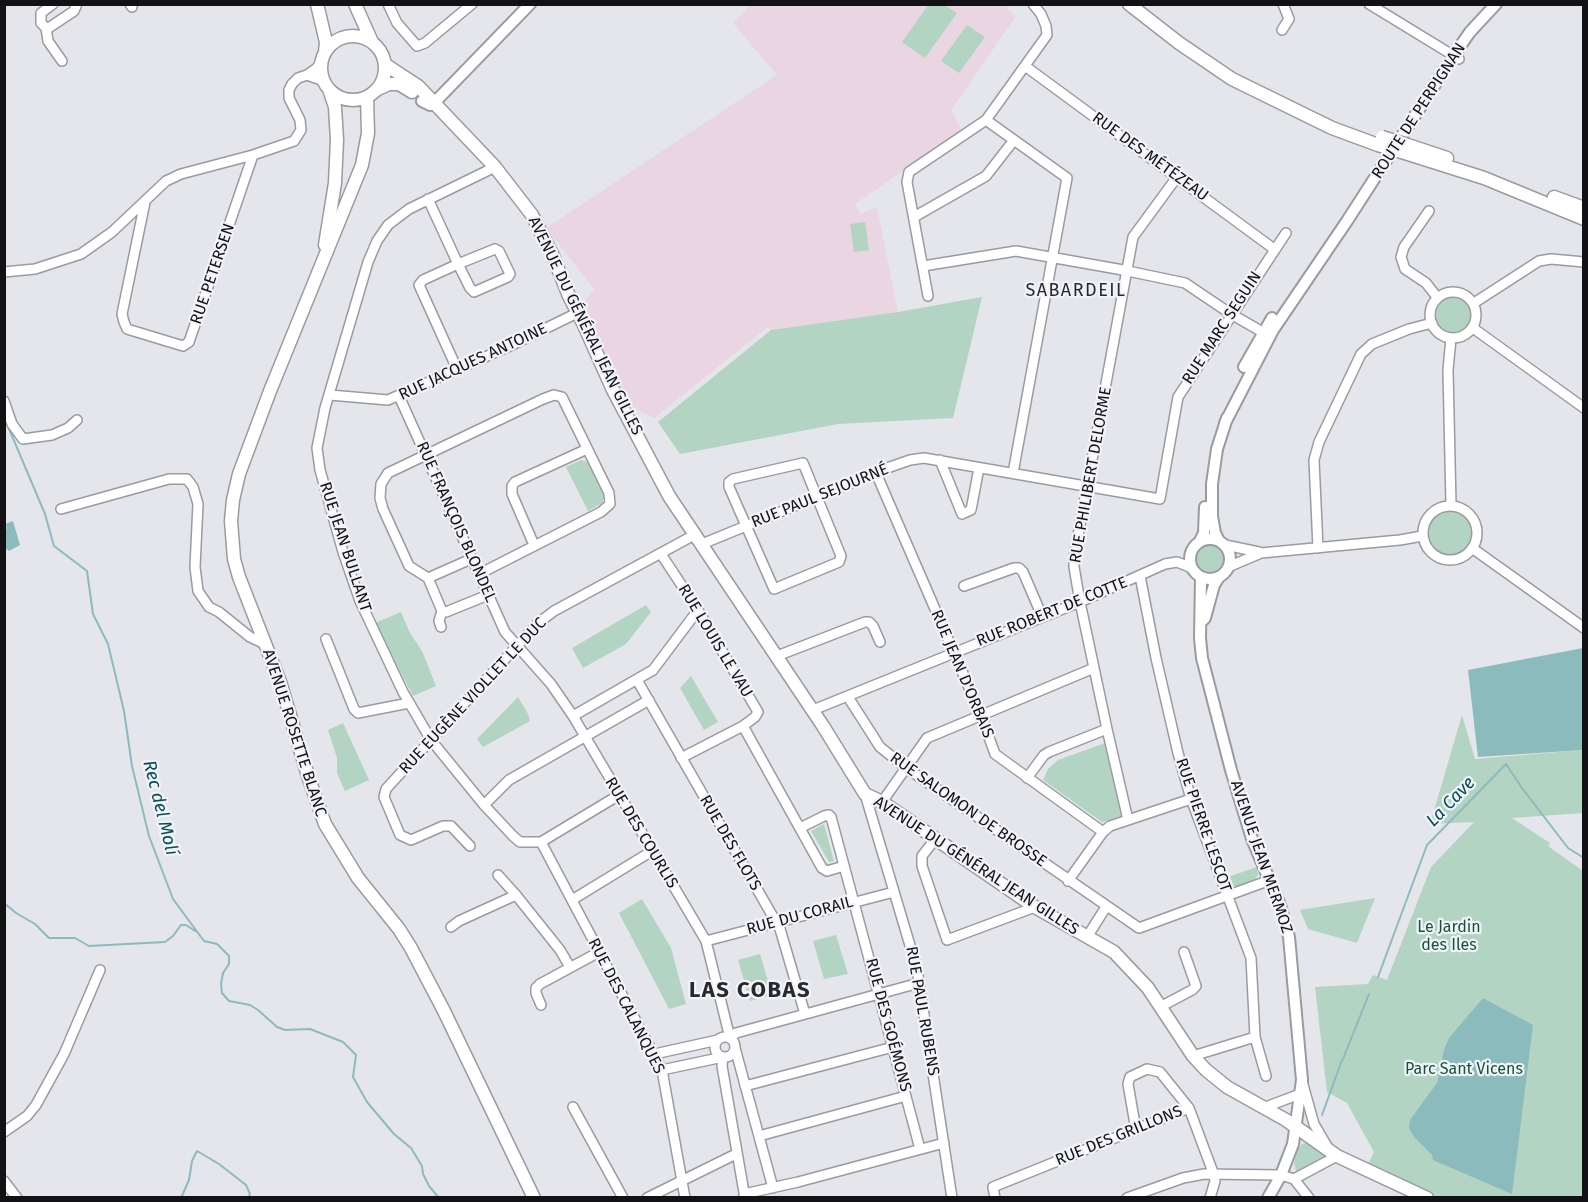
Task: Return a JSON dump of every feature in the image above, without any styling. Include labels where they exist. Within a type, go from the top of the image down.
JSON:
[{"type":"main road","points":[[317,4],[326,42],[321,67],[327,85],[335,95],[351,100],[373,93],[382,82],[386,65],[382,52],[372,42],[355,4]]},
{"type":"main road","points":[[1129,4],[1179,43],[1232,79],[1332,128],[1488,171],[1584,208]]},
{"type":"main road","points":[[1141,4],[1242,76],[1288,100],[1380,141]]},
{"type":"main road","points":[[323,56],[329,46],[342,37],[358,36],[372,42]]},
{"type":"main road","name":"AVENUE DU GÉNÉRAL JEAN GILLES","points":[[386,65],[412,81],[428,102],[514,190],[540,229],[574,315],[669,496],[813,710],[865,794],[882,802],[1035,907],[1114,952],[1148,988],[1193,1056],[1227,1087],[1296,1127],[1333,1153],[1427,1197]]},
{"type":"main road","name":"AVENUE DU GÉNÉRAL JEAN GILLES","points":[[373,93],[390,84],[399,84],[428,102]]},
{"type":"main road","name":"AVENUE ROSETTE BLANC","points":[[319,270],[336,171],[335,107],[327,85]]},
{"type":"main road","name":"AVENUE ROSETTE BLANC","points":[[373,93],[362,165],[247,451],[233,500],[231,521],[234,560],[280,682],[309,780],[325,824],[348,863],[411,948],[534,1197]]},
{"type":"main road","points":[[1406,149],[1584,219]]},
{"type":"street","points":[[53,4],[41,13],[41,23],[46,28],[48,41],[62,61]]},
{"type":"street","points":[[46,28],[53,26],[74,11],[77,4]]},
{"type":"street","points":[[388,4],[397,23],[417,46],[425,43],[472,4]]},
{"type":"street","points":[[428,102],[530,4]]},
{"type":"street","points":[[928,296],[907,182],[909,172],[986,120],[1047,35],[1041,14],[1033,4]]},
{"type":"street","points":[[1282,30],[1289,19],[1283,4]]},
{"type":"street","points":[[1370,4],[1456,57]]},
{"type":"street","name":"ROUTE DE PERPIGNAN","points":[[1265,331],[1347,221],[1456,57],[1470,32],[1496,4]]},
{"type":"street","points":[[4,272],[34,269],[81,254],[112,232],[166,181],[181,174],[253,155],[294,141],[301,130],[300,120],[289,98],[289,90],[298,78],[317,68],[323,56]]},
{"type":"street","name":"RUE DES MÉTÉZEAU","points":[[1025,66],[1274,249]]},
{"type":"street","points":[[307,75],[327,85]]},
{"type":"street","points":[[986,120],[1067,178],[1013,473]]},
{"type":"street","points":[[914,217],[986,176],[1014,140]]},
{"type":"street","name":"RUE PETERSEN","points":[[145,202],[122,314],[124,322],[127,330],[183,346],[189,342],[253,155]]},
{"type":"street","name":"RUE JEAN BULLANT","points":[[492,168],[397,216],[377,241],[368,262],[318,435],[317,448],[320,470],[343,552],[360,601],[385,656],[431,740],[484,805],[520,842],[541,842]]},
{"type":"street","name":"RUE PHILIBERT DELORME","points":[[1128,820],[1080,602],[1074,557],[1133,237],[1177,177]]},
{"type":"street","points":[[428,199],[458,264],[470,288],[474,291],[508,277],[510,274],[499,251],[495,249],[458,264],[423,280],[419,285],[457,369]]},
{"type":"street","points":[[1429,211],[1404,246],[1401,258],[1405,269],[1425,283],[1437,297]]},
{"type":"street","name":"RUE MARC SEGUIN","points":[[1088,487],[1160,499],[1178,397],[1286,233]]},
{"type":"street","points":[[923,266],[1016,251],[1127,270],[1185,283],[1231,314],[1265,331]]},
{"type":"street","points":[[1474,303],[1539,261],[1551,259],[1584,262]]},
{"type":"street","points":[[1450,291],[1457,291],[1474,303],[1477,316],[1473,328],[1463,336],[1451,338],[1439,333],[1432,324],[1431,310],[1437,297],[1450,291]]},
{"type":"street","name":"RUE JACQUES ANTOINE","points":[[330,395],[388,400],[574,315]]},
{"type":"street","points":[[1318,548],[1314,460],[1319,442],[1361,354],[1372,345],[1409,329],[1432,324]]},
{"type":"street","points":[[1473,328],[1584,408]]},
{"type":"street","points":[[1225,423],[1247,377],[1265,331]]},
{"type":"street","points":[[1200,541],[1204,533],[1208,484],[1234,390],[1265,331]]},
{"type":"street","points":[[1451,338],[1448,370],[1451,506]]},
{"type":"street","points":[[441,627],[439,621],[442,611],[428,578],[409,566],[383,509],[380,498],[381,484],[388,472],[425,453],[554,395],[562,397],[609,493],[610,504],[601,512],[479,574]]},
{"type":"street","name":"RUE FRANÇOIS BLONDEL","points":[[399,396],[505,632],[516,645]]},
{"type":"street","points":[[4,401],[12,424],[23,439],[52,435],[68,428],[77,420]]},
{"type":"street","points":[[534,545],[512,494],[512,486],[514,483],[587,449]]},
{"type":"street","name":"RUE PAUL SEJOURNÉ","points":[[699,539],[747,526],[876,473],[910,460],[924,458],[1088,487]]},
{"type":"street","points":[[940,460],[962,514],[971,510],[979,468]]},
{"type":"street","points":[[803,463],[841,556],[839,562],[774,589],[747,526],[729,487],[729,482],[803,463]]},
{"type":"street","points":[[1214,469],[1212,516],[1215,533],[1230,555],[1228,567]]},
{"type":"street","name":"RUE JEAN D'ORBAIS","points":[[876,473],[981,716],[995,754],[1103,832]]},
{"type":"street","points":[[61,509],[169,479],[187,479],[193,487],[198,504],[195,549],[198,591],[209,607],[219,612],[250,637],[265,644]]},
{"type":"street","points":[[1451,506],[1466,511],[1476,524],[1476,540],[1472,548],[1460,558],[1443,559],[1429,551],[1422,536],[1423,526],[1433,511],[1451,506]]},
{"type":"street","points":[[1261,553],[1206,538],[1191,550],[1190,562],[1192,568],[1201,577],[1207,579],[1219,577],[1228,567],[1261,553],[1422,536]]},
{"type":"street","name":"RUE EUGÈNE VIOLLET LE DUC","points":[[470,846],[451,826],[443,826],[411,840],[400,835],[384,797],[386,789],[537,624],[554,611],[661,554],[699,539]]},
{"type":"street","points":[[1472,548],[1584,628]]},
{"type":"street","name":"RUE LOUIS LE VAU","points":[[661,554],[698,610],[758,712],[743,726]]},
{"type":"street","points":[[428,578],[471,559]]},
{"type":"street","name":"RUE ROBERT DE COTTE","points":[[813,710],[1080,602],[1165,564],[1177,562],[1192,568]]},
{"type":"street","points":[[964,586],[1019,568],[1023,572],[1042,616]]},
{"type":"street","name":"RUE PIERRE LESCOT","points":[[1140,576],[1156,658],[1191,799],[1251,958],[1255,1037],[1266,1076]]},
{"type":"street","name":"AVENUE JEAN MERMOZ","points":[[1201,577],[1202,658],[1231,770],[1252,838],[1283,913],[1289,937],[1302,1080],[1293,1144],[1281,1175],[1268,1197]]},
{"type":"street","name":"AVENUE JEAN MERMOZ","points":[[1202,621],[1219,577]]},
{"type":"street","points":[[442,611],[446,612],[488,595]]},
{"type":"street","points":[[573,716],[652,670],[698,610]]},
{"type":"street","points":[[777,656],[865,622],[873,626],[880,642]]},
{"type":"street","points":[[326,639],[354,709],[358,713],[410,702]]},
{"type":"street","name":"RUE DES COURLIS","points":[[516,645],[550,684],[573,716],[706,941],[730,1038]]},
{"type":"street","points":[[882,802],[904,767],[927,738],[1095,668]]},
{"type":"street","name":"RUE DES FLOTS","points":[[637,680],[777,922],[806,1014]]},
{"type":"street","name":"RUE SALOMON DE BROSSE","points":[[848,697],[880,747],[904,767],[1139,928],[1270,880]]},
{"type":"street","points":[[484,805],[509,780],[650,700]]},
{"type":"street","points":[[681,758],[743,726],[822,868],[827,871],[844,867]]},
{"type":"street","points":[[1028,778],[1044,755],[1107,729]]},
{"type":"street","name":"RUE PAUL RUBENS","points":[[865,794],[917,969],[952,1197]]},
{"type":"street","points":[[541,842],[619,795]]},
{"type":"street","points":[[1068,881],[1103,832],[1110,826],[1191,799]]},
{"type":"street","name":"RUE DES GOÉMONS","points":[[800,828],[829,814],[880,994],[920,1149]]},
{"type":"street","points":[[936,838],[922,856],[922,866],[949,945],[1035,907]]},
{"type":"street","name":"RUE DES CALANQUES","points":[[541,842],[662,1070],[685,1197]]},
{"type":"street","points":[[572,900],[652,851]]},
{"type":"street","points":[[498,875],[560,950],[570,967]]},
{"type":"street","name":"RUE DU CORAIL","points":[[706,941],[894,891]]},
{"type":"street","points":[[451,927],[516,894]]},
{"type":"street","points":[[1087,938],[1106,907]]},
{"type":"street","points":[[541,1005],[536,988],[599,952]]},
{"type":"street","points":[[1160,1007],[1196,986],[1185,952]]},
{"type":"street","points":[[4,1132],[22,1121],[36,1105],[64,1054],[100,970]]},
{"type":"street","points":[[730,1038],[736,1033],[919,983]]},
{"type":"street","points":[[655,1056],[659,1053],[724,1037],[730,1038],[734,1043],[773,1188]]},
{"type":"street","points":[[1193,1056],[1255,1037]]},
{"type":"street","points":[[718,1040],[715,1048],[717,1054],[723,1057]]},
{"type":"street","points":[[745,1086],[893,1047]]},
{"type":"street","points":[[662,1070],[729,1056],[735,1048]]},
{"type":"street","points":[[723,1057],[722,1066],[745,1196],[944,1143]]},
{"type":"street","points":[[1136,1130],[1128,1084],[1130,1077],[1148,1069],[1160,1071],[1189,1108]]},
{"type":"street","points":[[1294,1179],[1333,1153],[1314,1124],[1302,1080]]},
{"type":"street","points":[[1263,1108],[1300,1094]]},
{"type":"street","points":[[759,1136],[906,1096]]},
{"type":"street","points":[[573,1107],[623,1197]]},
{"type":"street","name":"RUE DES GRILLONS","points":[[995,1197],[993,1187],[1189,1108],[1214,1175]]},
{"type":"street","points":[[647,1197],[736,1154]]},
{"type":"street","points":[[1210,1197],[1215,1181],[1214,1175]]},
{"type":"street","points":[[1127,1197],[1183,1178],[1214,1175],[1281,1175],[1294,1179],[1309,1197]]},
{"type":"street","points":[[4,1182],[17,1197]]},
{"type":"shaded area","points":[[1008,4],[1008,10],[1016,16],[951,110],[962,130],[855,204],[860,214],[877,207],[898,312],[771,330],[768,327],[654,418],[621,401],[582,305],[594,289],[546,228],[777,75],[733,23],[750,5]]},
{"type":"green space","points":[[929,4],[944,5],[957,13],[925,58],[902,42]]},
{"type":"green space","points":[[967,25],[985,37],[959,73],[941,61]]},
{"type":"green space","points":[[865,222],[869,250],[854,252],[850,224]]},
{"type":"green space","points":[[1453,296],[1466,302],[1472,315],[1466,328],[1453,334],[1440,328],[1434,315],[1440,302]]},
{"type":"green space","points":[[982,297],[953,418],[838,424],[680,454],[658,422],[771,330],[898,312]]},
{"type":"green space","points":[[581,460],[587,462],[604,496],[602,503],[588,511],[566,467]]},
{"type":"green space","points":[[1445,506],[1455,506],[1465,510],[1473,518],[1477,533],[1473,548],[1465,556],[1455,560],[1445,560],[1435,556],[1427,548],[1423,538],[1423,528],[1427,518],[1435,510]]},
{"type":"green space","points":[[1209,543],[1220,548],[1225,559],[1220,570],[1209,575],[1198,570],[1193,559],[1198,548]]},
{"type":"green space","points":[[646,605],[651,612],[626,644],[583,668],[572,648]]},
{"type":"green space","points":[[401,612],[409,631],[423,653],[436,686],[413,696],[375,623]]},
{"type":"green space","points":[[691,676],[718,722],[704,730],[680,688]]},
{"type":"green space","points":[[518,697],[530,721],[483,747],[477,739]]},
{"type":"green space","name":"Parc Sant Vicens","points":[[1462,715],[1475,759],[1583,750],[1583,813],[1512,818],[1550,843],[1548,846],[1583,871],[1583,1197],[1437,1197],[1367,1166],[1374,1152],[1347,1103],[1327,1092],[1315,987],[1368,984],[1373,975],[1387,980],[1431,867],[1474,822],[1430,824]]},
{"type":"green space","points":[[343,723],[369,780],[345,791],[337,773],[337,758],[328,730]]},
{"type":"green space","points":[[1105,743],[1121,816],[1102,822],[1043,780],[1048,769],[1058,760]]},
{"type":"green space","points":[[824,824],[834,861],[829,862],[811,831]]},
{"type":"green space","points":[[1257,867],[1258,875],[1254,880],[1240,887],[1231,886],[1225,878]]},
{"type":"green space","points":[[1375,898],[1357,943],[1308,929],[1300,910]]},
{"type":"green space","points":[[642,899],[671,948],[686,1004],[669,1009],[619,913]]},
{"type":"green space","points":[[836,935],[848,974],[824,979],[813,941]]},
{"type":"green space","points":[[760,954],[772,995],[750,1001],[738,960]]},
{"type":"green space","points":[[1306,1143],[1331,1156],[1301,1171],[1296,1171],[1294,1163],[1298,1149]]},
{"type":"water","points":[[13,521],[20,545],[9,551],[5,548],[7,528],[5,524]]},
{"type":"water","points":[[1583,648],[1583,750],[1478,757],[1468,670]]},
{"type":"water","points":[[1483,998],[1533,1025],[1512,1194],[1433,1160],[1432,1155],[1414,1137],[1409,1128],[1410,1120],[1437,1083],[1449,1038]]},
{"type":"waterway","name":"Rec del Molí","points":[[4,417],[45,514],[54,546],[87,571],[93,614],[108,644],[124,711],[132,766],[149,836],[173,899],[204,941],[217,944],[229,956],[229,964],[223,973],[222,993],[229,1001],[250,1005],[277,1027],[285,1030],[310,1029],[343,1042],[356,1055],[353,1077],[367,1102],[394,1134],[411,1148],[422,1166],[429,1186],[439,1198]]},
{"type":"waterway","name":"La Cave","points":[[1378,977],[1427,845],[1506,764],[1568,848],[1584,858]]},
{"type":"waterway","points":[[4,903],[35,924],[49,938],[75,938],[89,946],[165,942],[181,925],[186,925],[195,931]]},
{"type":"waterway","name":"La Cave","points":[[1343,1059],[1369,994]]},
{"type":"waterway","name":"La Cave","points":[[1322,1115],[1342,1060]]},
{"type":"waterway","points":[[181,1198],[197,1151],[219,1164],[246,1185],[250,1194],[248,1198]]},
{"type":"district","name":"SABARDEIL","points":[[1076,291]]},
{"type":"district","name":"LAS COBAS","points":[[750,991]]},
{"type":"park label","name":"Le Jardin des Iles","points":[[1449,937]]}]
